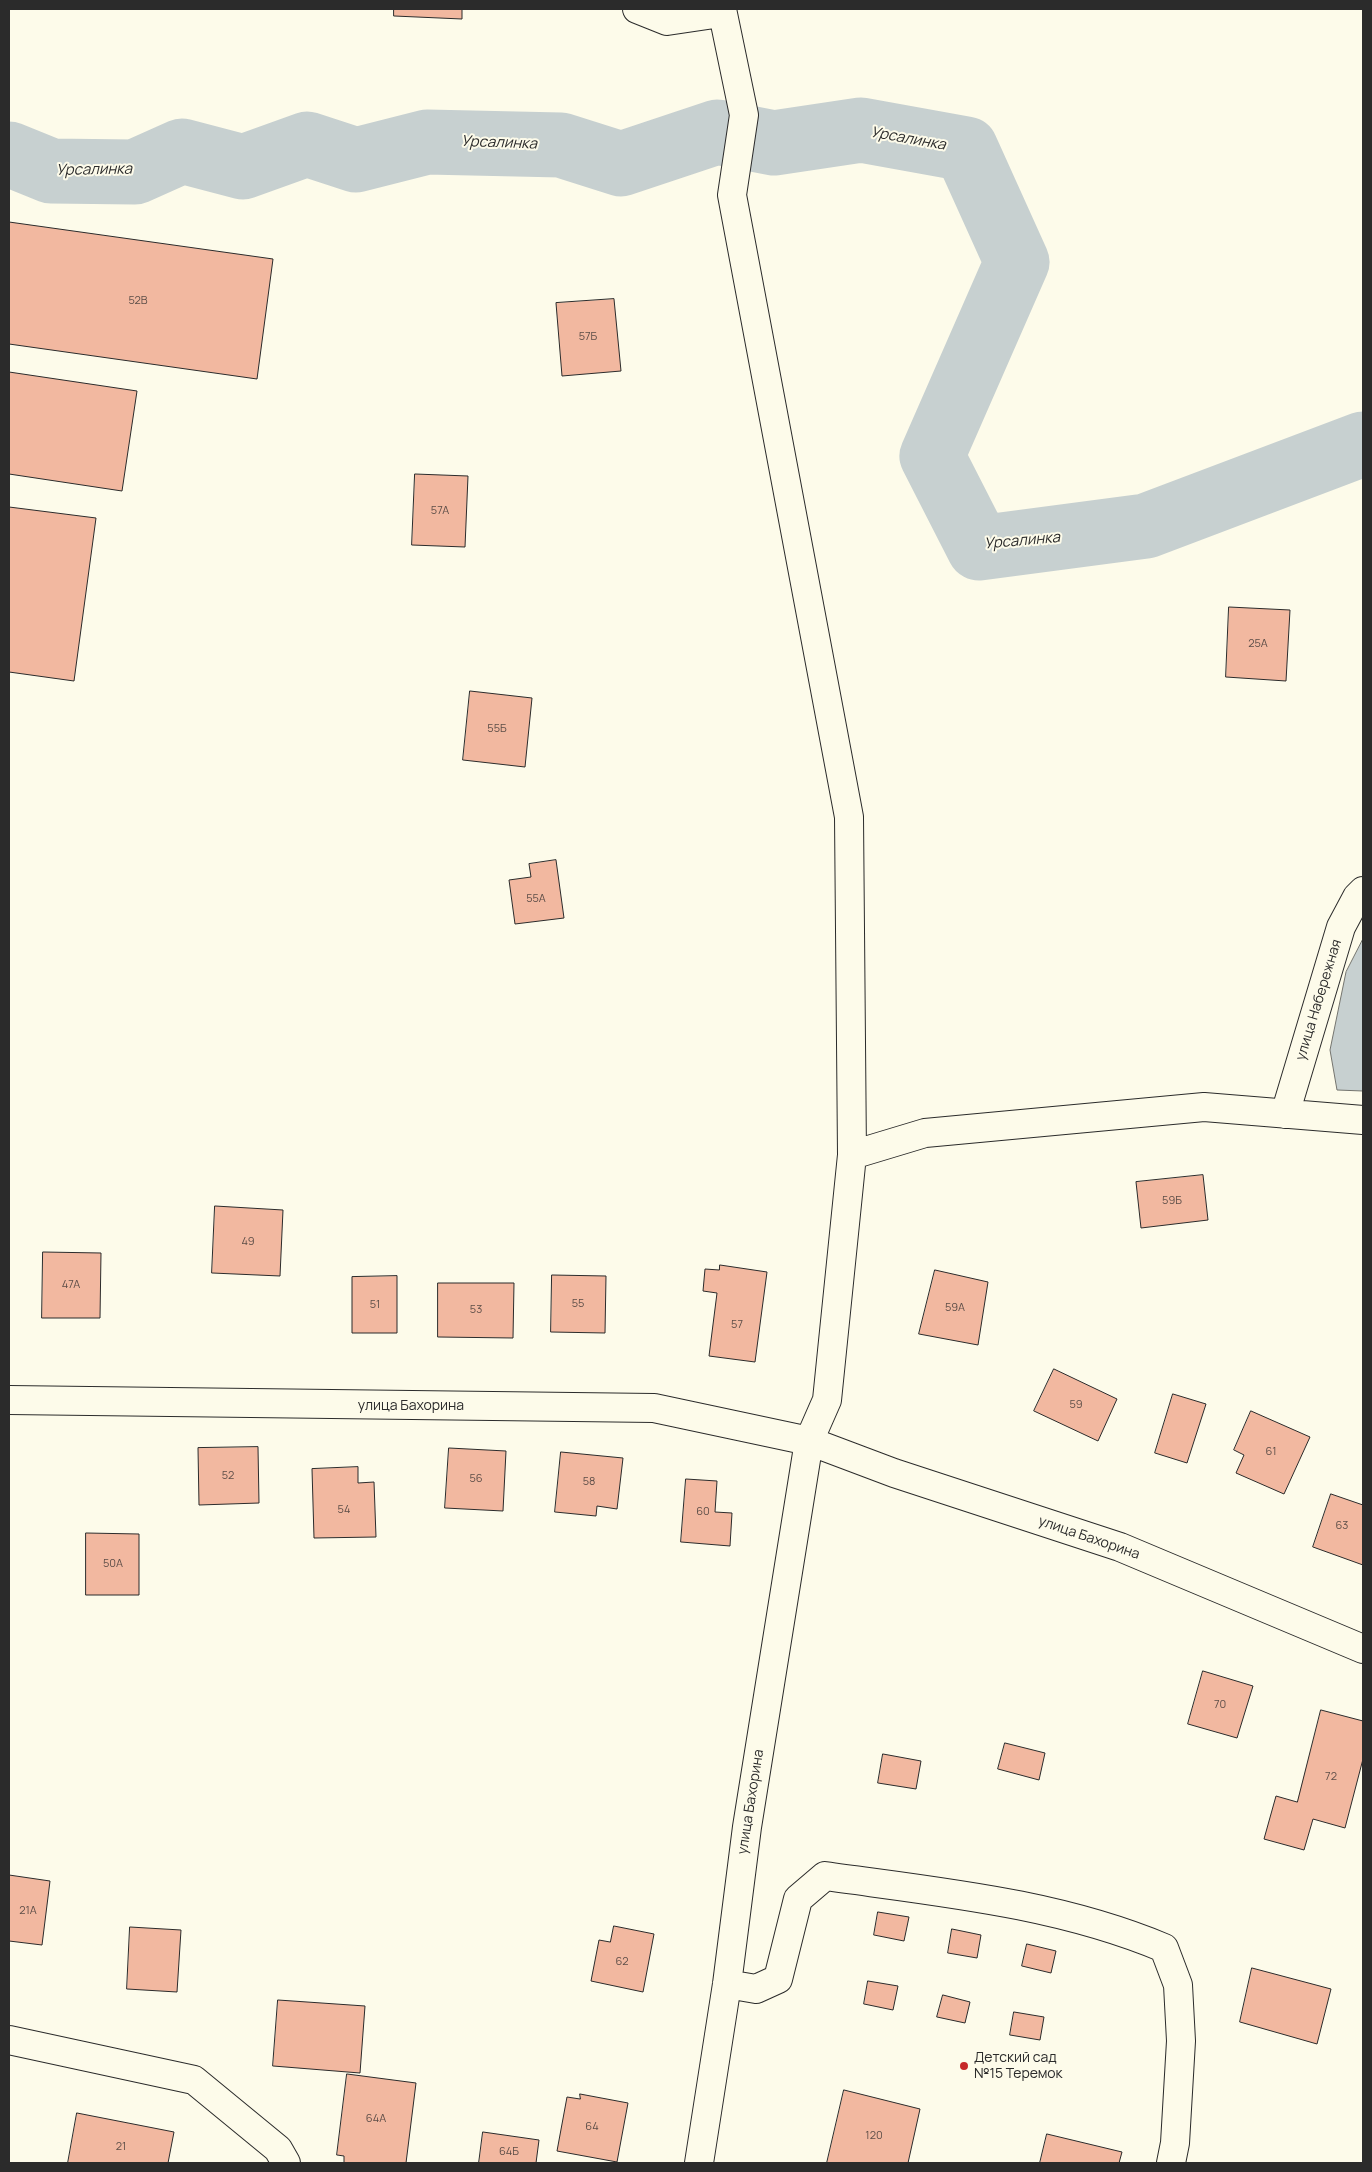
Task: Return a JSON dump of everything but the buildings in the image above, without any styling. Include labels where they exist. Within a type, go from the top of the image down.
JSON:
[{"type":"street","points":[[636,9],[667,21],[722,11],[744,116],[732,195],[849,816],[852,1155],[827,1400],[809,1441]]},
{"type":"street","name":"улица Набережная","points":[[1285,1114],[1341,927],[1357,897],[1363,892]]},
{"type":"street","points":[[852,1155],[925,1133],[1204,1107],[1363,1120]]},
{"type":"street","name":"улица Бахорина","points":[[9,1400],[654,1408],[809,1441],[894,1473],[1120,1547],[1363,1649]]},
{"type":"street","name":"улица Бахорина","points":[[699,2163],[727,1984],[746,1827],[809,1441]]},
{"type":"street","points":[[727,1984],[756,1989],[778,1979],[798,1899],[825,1876],[1018,1904],[1137,1937],[1164,1948],[1178,1985],[1181,2041],[1175,2143],[1171,2163]]},
{"type":"street","points":[[9,2040],[194,2080],[278,2148],[286,2163]]},
{"type":"shaded area","points":[[1363,939],[1363,1091],[1337,1090],[1330,1050],[1346,972]]},
{"type":"waterway","name":"Урсалинка","points":[[9,154],[51,171],[135,172],[182,151],[243,167],[307,144],[356,160],[427,142],[561,145],[621,164],[717,132],[774,143],[861,130],[966,149],[1017,262],[932,456],[979,548],[1146,526],[1363,444]]},
{"type":"place","name":"Детский сад №15 Теремок","points":[[964,2066]]}]
